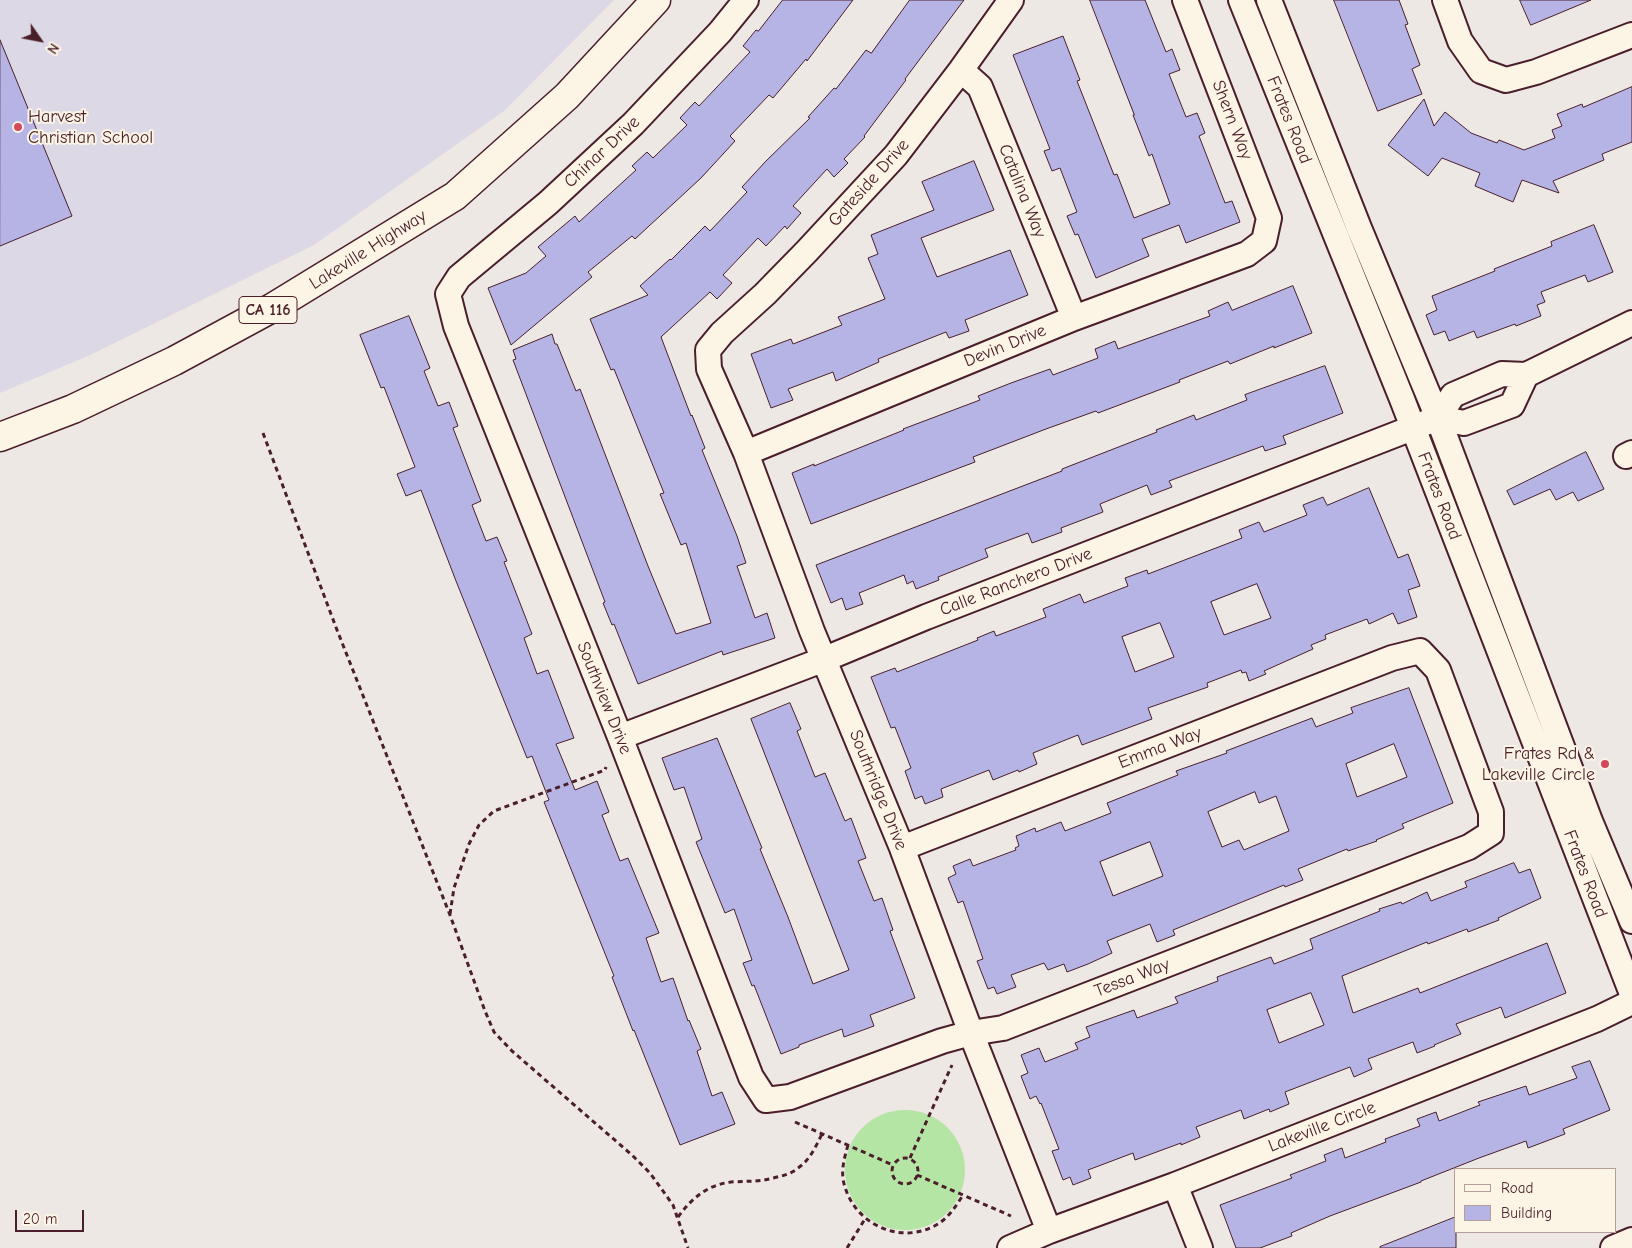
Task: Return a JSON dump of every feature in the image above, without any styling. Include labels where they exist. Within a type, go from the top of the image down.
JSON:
[{"type":"main road","name":"Lakeville Highway","points":[[0,437],[73,409],[174,360],[272,308],[455,196],[567,96],[656,0]]},
{"type":"street","name":"Chinar Drive","points":[[448,294],[459,277],[548,203],[633,124],[720,32],[746,0]]},
{"type":"street","name":"Gateside Drive","points":[[708,350],[722,333],[765,294],[807,251],[896,155],[961,70],[1011,0]]},
{"type":"street","name":"Shern Way","points":[[1186,0],[1269,218],[1264,241]]},
{"type":"street","name":"Frates Road","points":[[1241,0],[1413,428],[1632,994]]},
{"type":"street","name":"Frates Road","points":[[1269,0],[1438,418],[1590,821],[1632,921]]},
{"type":"street","points":[[1445,0],[1460,42],[1481,70],[1506,80],[1536,72],[1632,35]]},
{"type":"street","name":"Catalina Way","points":[[961,70],[980,87],[1074,318]]},
{"type":"street","name":"Devin Drive","points":[[746,453],[1074,318],[1247,254],[1264,241]]},
{"type":"street","name":"Southview Drive","points":[[448,294],[456,326],[620,737],[751,1077],[766,1100]]},
{"type":"street","points":[[1526,375],[1512,405],[1464,423],[1438,418],[1453,395],[1502,374],[1526,375],[1632,323]]},
{"type":"street","name":"Southridge Drive","points":[[708,350],[709,369],[746,453],[824,659],[902,848],[1048,1231]]},
{"type":"street","name":"Calle Ranchero Drive","points":[[620,737],[1438,418]]},
{"type":"street","name":"Tessa Way","points":[[766,1100],[790,1097],[942,1040],[1012,1025],[1469,848],[1491,834],[1491,812],[1438,670],[1420,652]]},
{"type":"street","name":"Emma Way","points":[[902,848],[1392,658],[1420,652]]},
{"type":"street","name":"Lakeville Circle","points":[[1010,1248],[1048,1231],[1175,1185],[1597,1019],[1632,1002]]},
{"type":"street","points":[[1175,1185],[1200,1248]]},
{"type":"street","points":[[1613,1248],[1632,1240]]},
{"type":"path","points":[[263,433],[337,630],[450,915],[494,1032],[512,1051],[632,1155],[665,1191],[678,1217],[688,1248]]},
{"type":"path","points":[[450,915],[454,888],[468,844],[479,825],[494,811],[605,770]]},
{"type":"path","points":[[910,1158],[952,1065]]},
{"type":"path","points":[[795,1122],[893,1165]]},
{"type":"path","points":[[678,1217],[694,1198],[705,1189],[730,1182],[762,1181],[787,1175],[798,1169],[809,1158],[822,1134]]},
{"type":"path","points":[[848,1145],[843,1165],[844,1185],[852,1204],[865,1219],[882,1229],[901,1233],[920,1232],[938,1224],[952,1212],[963,1195]]},
{"type":"path","points":[[902,1157],[910,1158],[916,1164],[918,1172],[916,1179],[909,1183],[898,1182],[892,1176],[893,1165],[895,1161],[902,1157]]},
{"type":"path","points":[[917,1175],[1011,1216]]},
{"type":"path","points":[[847,1248],[865,1219]]},
{"type":"shaded area","points":[[0,0],[614,0],[504,111],[314,245],[88,356],[0,393]]},
{"type":"green space","points":[[905,1110],[917,1111],[928,1115],[938,1120],[947,1128],[955,1137],[960,1147],[964,1158],[964,1182],[960,1193],[955,1203],[947,1212],[938,1220],[928,1225],[917,1229],[905,1230],[893,1229],[882,1225],[872,1220],[863,1212],[855,1203],[850,1193],[846,1182],[845,1170],[846,1158],[850,1147],[855,1137],[863,1128],[872,1120],[882,1115],[893,1111]]},
{"type":"building","points":[[783,0],[853,0],[807,61],[806,59],[773,98],[769,95],[730,136],[735,141],[701,178],[635,239],[632,236],[588,272],[592,277],[511,345],[488,288],[526,273],[546,256],[538,247],[575,216],[579,222],[636,170],[632,166],[647,152],[653,158],[687,125],[680,118],[695,102],[699,106],[750,52],[743,46]]},
{"type":"building","points":[[910,0],[964,0],[905,79],[865,137],[844,159],[848,163],[834,177],[827,169],[793,206],[801,213],[787,229],[785,226],[766,246],[758,238],[723,275],[732,283],[717,299],[710,292],[661,337],[705,448],[702,450],[737,536],[746,563],[737,566],[755,618],[767,613],[775,638],[723,655],[722,651],[638,684],[614,624],[612,625],[603,603],[605,602],[513,360],[516,359],[513,350],[552,334],[576,391],[580,389],[676,634],[711,623],[686,543],[681,545],[660,494],[664,493],[614,369],[611,370],[590,319],[648,295],[640,286],[671,260],[705,226],[710,231],[747,192],[742,187],[810,118],[808,117],[834,88],[836,89],[866,50],[871,53]]},
{"type":"building","points":[[1090,0],[1145,0],[1166,52],[1172,49],[1180,70],[1169,74],[1186,117],[1197,113],[1205,133],[1199,136],[1225,203],[1232,201],[1240,222],[1186,243],[1179,225],[1142,239],[1149,256],[1096,278],[1078,234],[1075,235],[1067,216],[1077,212],[1060,168],[1052,171],[1044,151],[1050,149],[1013,55],[1063,36],[1080,80],[1077,81],[1114,175],[1117,174],[1134,218],[1170,204],[1152,154],[1149,156]]},
{"type":"building","points":[[1334,0],[1399,0],[1408,24],[1405,25],[1420,65],[1412,69],[1422,94],[1378,111]]},
{"type":"building","points":[[1520,0],[1591,0],[1531,25]]},
{"type":"building","name":"Harvest Christian School","points":[[0,40],[72,216],[0,246]]},
{"type":"building","points":[[1632,87],[1632,142],[1602,154],[1604,160],[1553,181],[1559,193],[1522,180],[1513,202],[1475,186],[1480,173],[1442,158],[1428,176],[1388,145],[1424,99],[1434,126],[1445,112],[1471,133],[1497,143],[1499,140],[1524,150],[1555,138],[1552,130],[1562,126],[1557,114],[1582,104],[1583,107]]},
{"type":"building","points":[[974,161],[994,210],[921,238],[937,277],[1010,250],[1028,295],[965,320],[969,331],[949,338],[946,332],[878,359],[879,362],[836,381],[833,372],[788,389],[793,400],[771,408],[751,354],[791,339],[793,344],[842,325],[838,317],[885,299],[868,258],[878,254],[871,235],[934,210],[922,182]]},
{"type":"building","points":[[1594,225],[1613,272],[1588,282],[1585,275],[1541,292],[1545,302],[1537,305],[1541,316],[1516,326],[1515,324],[1477,338],[1474,331],[1449,341],[1445,331],[1434,335],[1426,315],[1437,310],[1432,296],[1495,271],[1494,269],[1552,246],[1551,242]]},
{"type":"building","points":[[1293,286],[1312,333],[1230,364],[1228,361],[1179,380],[1180,382],[1098,413],[1096,411],[1046,429],[973,457],[975,462],[811,524],[792,473],[980,400],[978,396],[1011,383],[1050,369],[1053,375],[1098,358],[1095,349],[1115,341],[1118,349],[1210,316],[1208,311],[1228,302],[1232,310]]},
{"type":"building","points":[[409,316],[430,368],[424,371],[438,406],[449,402],[458,426],[453,428],[481,501],[472,505],[486,541],[497,537],[507,561],[504,562],[532,634],[524,638],[537,674],[548,670],[574,738],[556,744],[575,790],[597,781],[609,812],[602,815],[620,861],[628,858],[659,933],[646,938],[661,982],[673,978],[688,1021],[701,1049],[697,1051],[712,1096],[722,1092],[735,1124],[680,1145],[633,1031],[612,977],[614,976],[544,802],[549,800],[532,756],[527,758],[421,490],[406,496],[397,474],[415,467],[384,387],[381,388],[360,335]]},
{"type":"building","points":[[1325,366],[1343,413],[1283,436],[1286,444],[1265,451],[1263,446],[1169,481],[1172,487],[1151,495],[1147,485],[1100,504],[1103,512],[1061,528],[1062,532],[1032,543],[1028,533],[985,549],[988,557],[938,577],[939,580],[916,589],[913,581],[907,584],[904,575],[859,593],[863,604],[846,610],[842,598],[831,603],[816,565],[1062,471],[1062,469],[1157,432],[1156,430],[1194,415],[1196,420],[1247,400],[1245,395]]},
{"type":"building","points":[[1586,452],[1604,489],[1578,501],[1573,492],[1556,500],[1550,489],[1514,505],[1507,491]]},
{"type":"building","points":[[1369,488],[1398,558],[1408,554],[1420,586],[1408,590],[1417,617],[1398,624],[1393,613],[1369,624],[1367,619],[1325,635],[1326,639],[1311,645],[1313,649],[1264,671],[1266,674],[1249,681],[1246,672],[1242,673],[1241,670],[1207,683],[1208,687],[1148,708],[1152,719],[1082,745],[1078,735],[1033,753],[1037,764],[1019,772],[1018,770],[993,780],[989,770],[941,789],[943,797],[925,804],[922,796],[915,799],[905,771],[911,768],[895,727],[891,728],[871,677],[895,668],[897,672],[978,640],[977,638],[994,631],[996,636],[1046,617],[1043,609],[1080,594],[1084,603],[1128,586],[1125,578],[1147,570],[1148,574],[1242,538],[1239,530],[1259,522],[1264,532],[1307,515],[1303,505],[1323,497],[1327,505]],"holes":[[[1257,584],[1271,618],[1224,635],[1211,602]],[[1160,623],[1174,657],[1135,672],[1122,637]]]},
{"type":"building","points":[[1409,688],[1453,803],[1402,824],[1404,828],[1377,841],[1348,851],[1347,849],[1298,869],[1303,880],[1285,887],[1284,885],[1173,930],[1175,935],[1157,942],[1150,924],[1107,941],[1112,953],[1088,964],[1067,972],[1064,964],[1048,970],[1044,963],[1011,975],[1016,987],[997,994],[994,987],[988,989],[977,961],[983,959],[963,901],[958,903],[948,878],[956,874],[953,866],[970,859],[973,866],[1016,850],[1015,848],[1019,846],[1016,836],[1035,828],[1036,832],[1061,822],[1065,831],[1111,813],[1107,803],[1178,775],[1176,771],[1227,753],[1226,751],[1312,718],[1316,727],[1353,713],[1351,708]],"holes":[[[1394,744],[1407,777],[1357,797],[1346,764]],[[1255,792],[1259,803],[1276,796],[1289,831],[1244,850],[1239,840],[1222,847],[1208,812]],[[1150,842],[1163,876],[1113,896],[1100,862]]]},
{"type":"building","points":[[790,703],[801,729],[797,731],[815,777],[825,773],[845,821],[851,818],[866,858],[858,861],[874,901],[882,898],[893,930],[890,931],[915,998],[870,1015],[874,1026],[844,1037],[842,1029],[799,1045],[799,1047],[781,1054],[754,985],[752,986],[743,963],[752,960],[734,909],[725,913],[696,842],[702,839],[684,787],[674,790],[662,758],[717,738],[762,848],[760,849],[813,984],[849,970],[751,719]]},
{"type":"building","points":[[1514,863],[1519,873],[1530,869],[1541,898],[1498,918],[1499,920],[1468,932],[1467,929],[1428,944],[1427,942],[1342,976],[1353,1013],[1418,988],[1420,993],[1547,943],[1566,993],[1505,1018],[1501,1007],[1456,1024],[1461,1034],[1435,1046],[1417,1053],[1413,1042],[1368,1059],[1372,1069],[1354,1077],[1350,1067],[1285,1092],[1289,1104],[1270,1112],[1269,1109],[1244,1119],[1241,1110],[1196,1127],[1200,1137],[1181,1145],[1181,1143],[1135,1160],[1133,1153],[1088,1170],[1091,1178],[1073,1185],[1070,1177],[1063,1180],[1052,1151],[1059,1149],[1041,1103],[1036,1096],[1030,1099],[1021,1076],[1028,1073],[1021,1055],[1039,1048],[1045,1062],[1078,1049],[1075,1043],[1090,1037],[1086,1027],[1134,1010],[1137,1018],[1178,1003],[1175,997],[1218,981],[1217,977],[1271,957],[1274,964],[1313,949],[1310,939],[1380,911],[1379,909],[1401,902],[1402,904],[1427,892],[1431,901],[1467,887],[1465,882]],"holes":[[[1311,993],[1324,1025],[1279,1043],[1267,1010]]]},
{"type":"building","points":[[1590,1061],[1610,1110],[1563,1129],[1565,1134],[1528,1148],[1526,1141],[1479,1158],[1330,1216],[1291,1233],[1292,1236],[1260,1248],[1236,1248],[1220,1205],[1292,1178],[1290,1175],[1326,1161],[1324,1155],[1342,1148],[1345,1158],[1386,1142],[1385,1139],[1420,1126],[1417,1119],[1436,1112],[1439,1121],[1480,1105],[1478,1102],[1526,1086],[1529,1095],[1577,1078],[1572,1067]]},
{"type":"building","points":[[1454,1218],[1456,1248],[1380,1247]]},
{"type":"place","name":"Harvest Christian School","points":[[18,127]]},
{"type":"place","name":"Frates Rd & Lakeville Circle","points":[[1605,764]]}]
